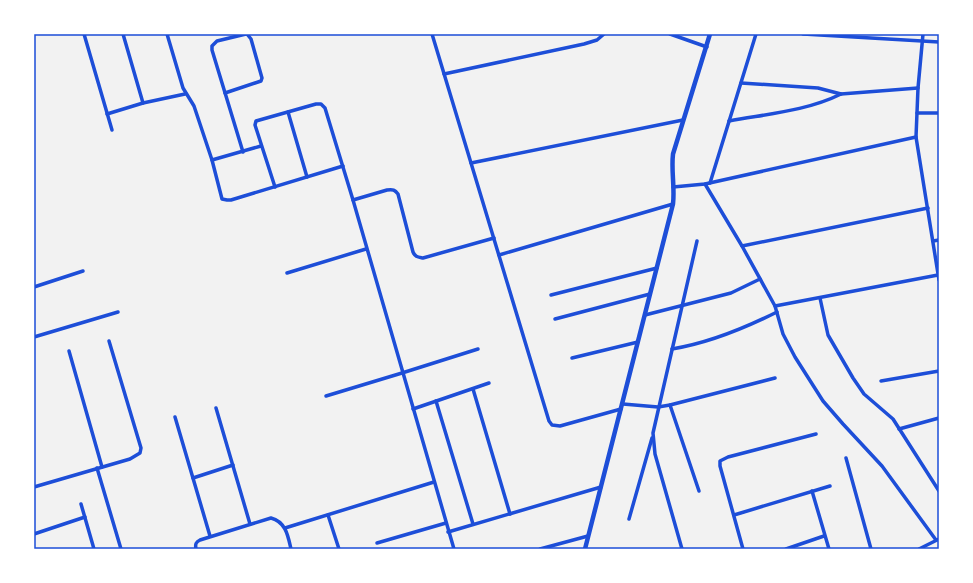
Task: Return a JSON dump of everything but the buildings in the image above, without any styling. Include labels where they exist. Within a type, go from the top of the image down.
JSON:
[{"type":"street","points":[[84,34],[112,130]]},
{"type":"street","points":[[123,34],[143,103]]},
{"type":"street","points":[[167,34],[185,94],[194,106],[212,160],[222,199],[231,200],[343,166]]},
{"type":"street","points":[[225,92],[262,81],[251,39],[247,34],[217,41],[212,46],[212,50],[243,152]]},
{"type":"street","points":[[432,34],[549,421],[552,425],[560,426],[622,407],[658,407],[670,405],[775,378]]},
{"type":"street","points":[[444,74],[584,44],[597,40],[604,34]]},
{"type":"street","points":[[670,34],[707,47]]},
{"type":"street","points":[[584,549],[622,407],[673,204],[673,154],[710,34]]},
{"type":"street","points":[[710,183],[756,34]]},
{"type":"street","points":[[803,34],[939,42]]},
{"type":"street","points":[[923,34],[918,88],[916,137],[939,280]]},
{"type":"street","points":[[740,83],[818,88],[841,94],[918,88]]},
{"type":"street","points":[[107,114],[143,103],[185,94]]},
{"type":"street","points":[[729,120],[806,106],[830,100],[841,94]]},
{"type":"street","points":[[275,187],[254,125],[256,121],[316,104],[321,104],[324,106],[343,166],[454,549]]},
{"type":"street","points":[[288,112],[307,177]]},
{"type":"street","points":[[917,113],[939,113]]},
{"type":"street","points":[[471,163],[683,120]]},
{"type":"street","points":[[673,187],[710,183],[916,137]]},
{"type":"street","points":[[212,160],[262,146]]},
{"type":"street","points":[[705,184],[742,246],[775,306],[783,334],[790,349],[823,401],[854,437],[882,466],[937,539],[919,549]]},
{"type":"street","points":[[353,200],[387,190],[392,189],[396,191],[413,252],[418,258],[423,258],[494,238]]},
{"type":"street","points":[[499,255],[673,204]]},
{"type":"street","points":[[742,246],[928,208]]},
{"type":"street","points":[[933,241],[939,240]]},
{"type":"street","points":[[629,519],[653,433],[697,241]]},
{"type":"street","points":[[287,273],[366,249]]},
{"type":"street","points":[[551,295],[657,268]]},
{"type":"street","points":[[34,287],[83,271]]},
{"type":"street","points":[[775,306],[938,275]]},
{"type":"street","points":[[645,315],[731,293],[760,279]]},
{"type":"street","points":[[555,319],[650,294]]},
{"type":"street","points":[[820,298],[826,327],[831,341],[853,378],[864,394],[888,414],[939,491]]},
{"type":"street","points":[[34,337],[118,312]]},
{"type":"street","points":[[672,350],[693,346],[716,339],[742,329],[777,312]]},
{"type":"street","points":[[34,487],[102,467],[136,456],[140,453],[141,448],[109,341]]},
{"type":"street","points":[[572,358],[638,342]]},
{"type":"street","points":[[326,396],[478,349]]},
{"type":"street","points":[[69,351],[102,467]]},
{"type":"street","points":[[881,381],[939,370]]},
{"type":"street","points":[[413,409],[489,383]]},
{"type":"street","points":[[473,389],[510,514]]},
{"type":"street","points":[[436,401],[473,524]]},
{"type":"street","points":[[670,405],[699,491]]},
{"type":"street","points":[[216,408],[250,524]]},
{"type":"street","points":[[175,417],[210,536]]},
{"type":"street","points":[[899,429],[939,418]]},
{"type":"street","points":[[653,433],[655,454],[682,549]]},
{"type":"street","points":[[743,549],[720,466],[720,461],[728,456],[816,434]]},
{"type":"street","points":[[846,458],[871,549]]},
{"type":"street","points":[[193,478],[233,465]]},
{"type":"street","points":[[97,468],[121,549]]},
{"type":"street","points":[[285,528],[434,482]]},
{"type":"street","points":[[734,515],[830,486]]},
{"type":"street","points":[[448,532],[601,487]]},
{"type":"street","points":[[812,491],[829,549]]},
{"type":"street","points":[[81,504],[94,549]]},
{"type":"street","points":[[328,515],[339,549]]},
{"type":"street","points":[[34,534],[85,517]]},
{"type":"street","points":[[196,549],[196,542],[210,536],[271,518],[279,522],[285,528],[291,549]]},
{"type":"street","points":[[377,542],[446,523]]},
{"type":"street","points":[[540,549],[588,536]]},
{"type":"street","points":[[786,549],[824,536]]}]
